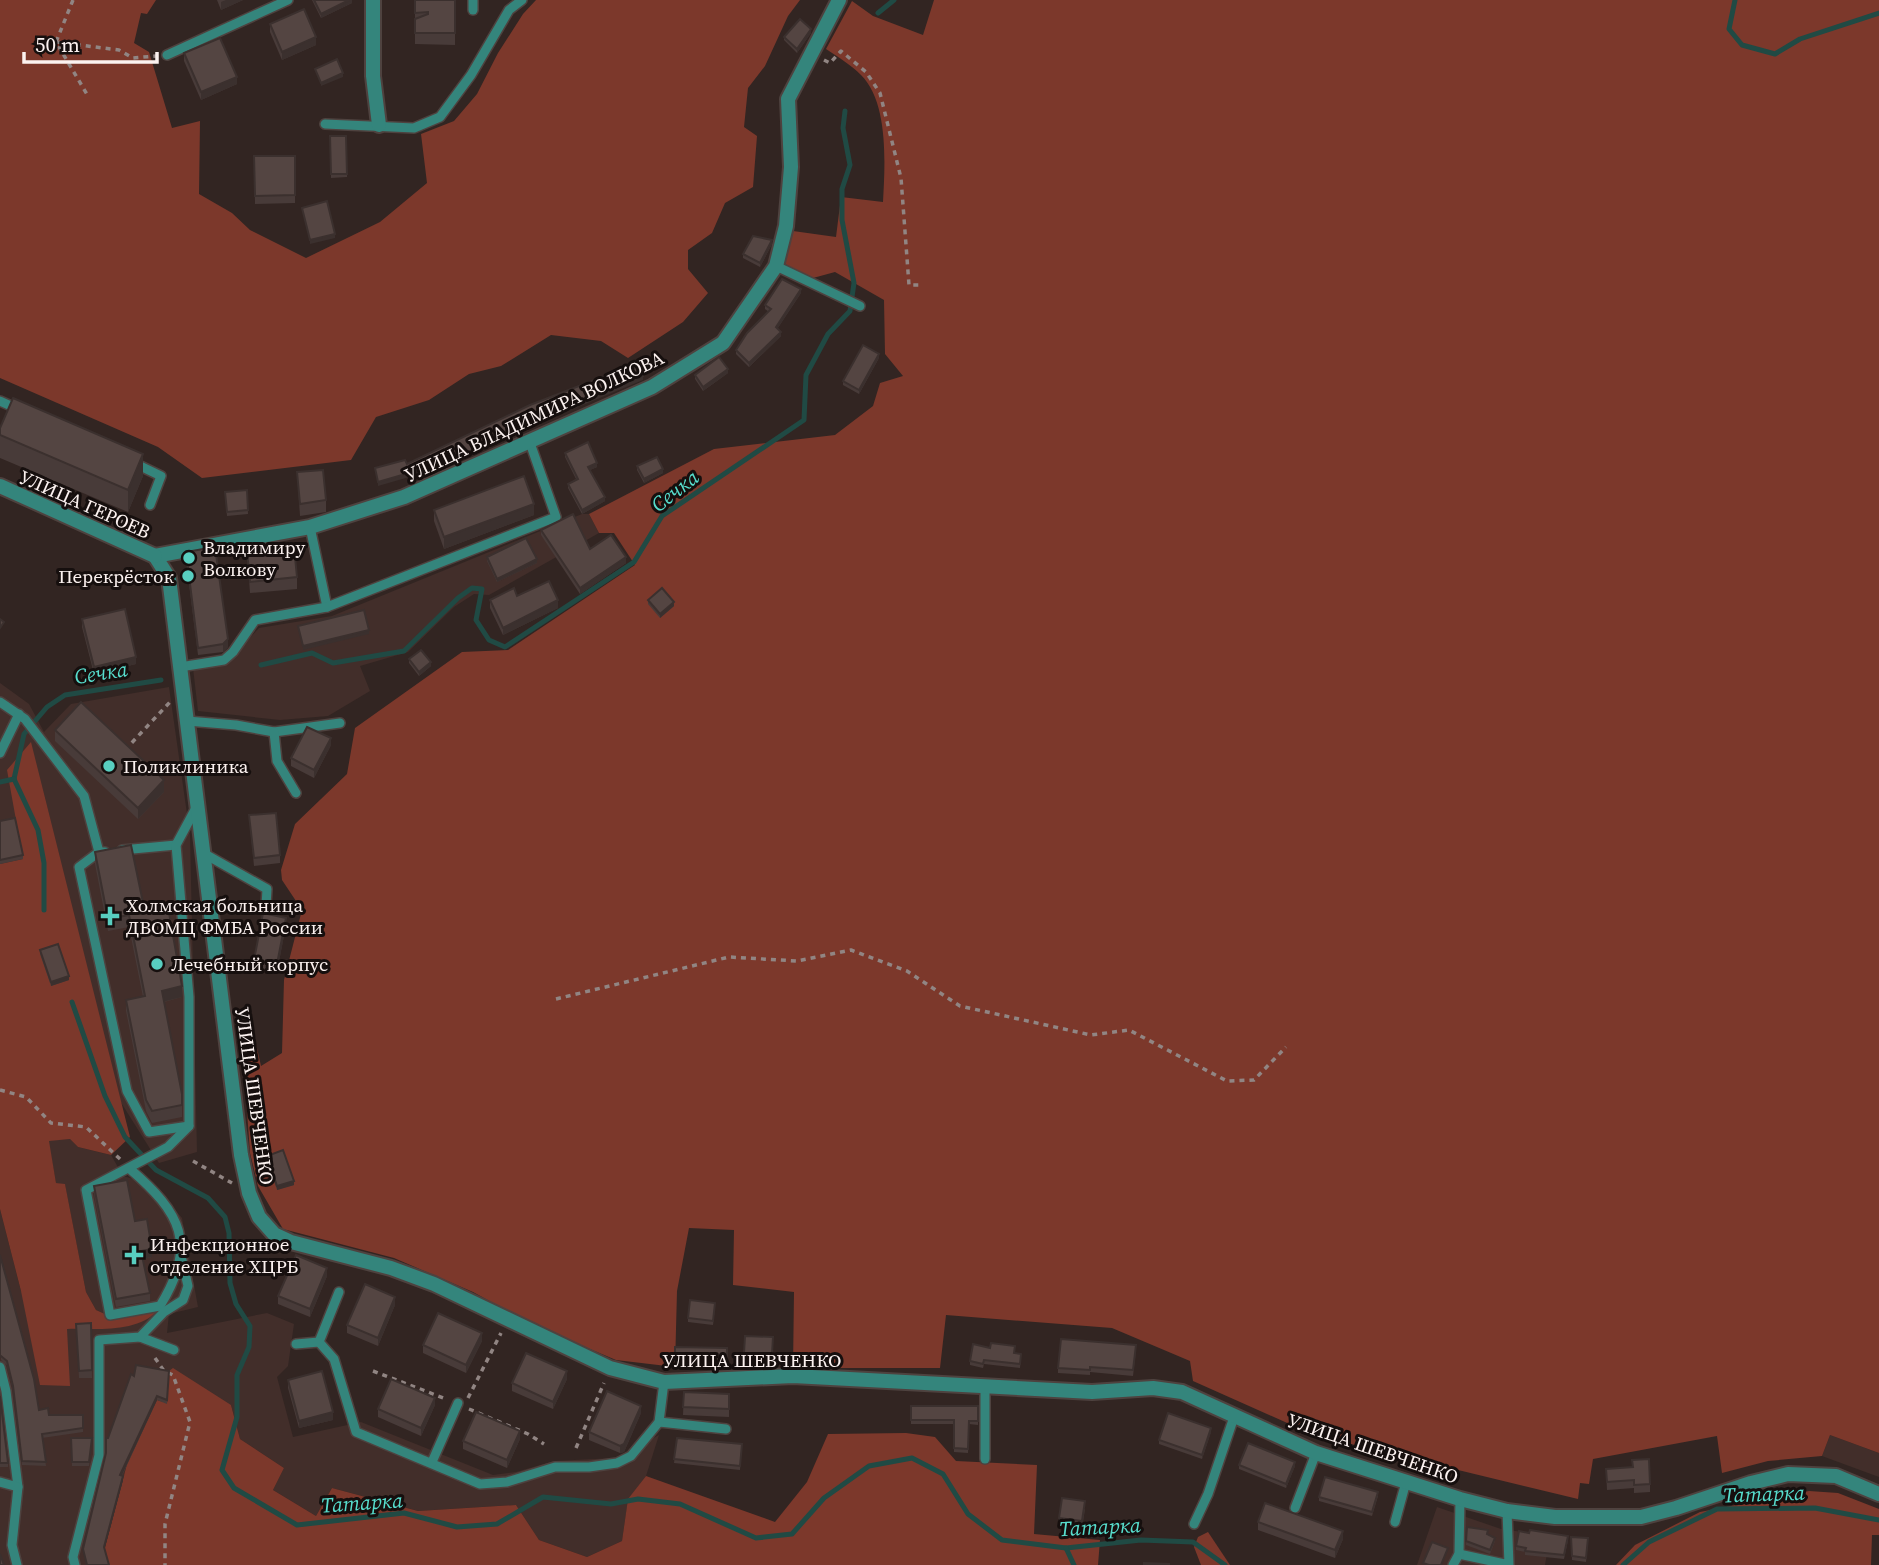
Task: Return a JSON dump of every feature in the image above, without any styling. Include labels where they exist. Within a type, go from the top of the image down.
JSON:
[{"type":"street","points":[[373,0],[373,76],[379,125]]},
{"type":"street","name":"УЛИЦА ВЛАДИМИРА ВОЛКОВА","points":[[155,556],[310,527],[404,497],[652,387],[723,343],[775,266],[786,226],[791,167],[788,99],[839,0]]},
{"type":"street","name":"УЛИЦА ГЕРОЕВ","points":[[0,486],[155,556]]},
{"type":"street","name":"УЛИЦА ШЕВЧЕНКО","points":[[155,556],[169,578],[241,1155],[248,1193],[259,1217],[274,1234],[291,1242],[391,1268],[434,1284],[610,1368],[664,1382],[793,1376],[1092,1392],[1153,1388],[1182,1392],[1316,1453],[1460,1499],[1507,1511],[1555,1517],[1642,1517],[1788,1474],[1836,1476],[1879,1494]]},
{"type":"lane","points":[[167,55],[288,0]]},
{"type":"lane","points":[[325,124],[414,128],[440,117],[471,75],[509,10],[522,0]]},
{"type":"lane","points":[[775,266],[860,306]]},
{"type":"lane","points":[[0,401],[25,412]]},
{"type":"lane","points":[[180,667],[223,660],[233,652],[255,620],[327,607],[556,517],[529,440]]},
{"type":"lane","points":[[124,458],[161,476],[150,505]]},
{"type":"lane","points":[[310,527],[327,607]]},
{"type":"lane","points":[[0,702],[22,716],[83,796],[99,852]]},
{"type":"lane","points":[[0,753],[22,716]]},
{"type":"lane","points":[[187,721],[236,725],[274,732],[340,723]]},
{"type":"lane","points":[[274,732],[276,761],[296,793]]},
{"type":"lane","points":[[181,1258],[173,1285],[160,1306],[110,1315],[86,1190],[168,1147],[189,1126],[189,997],[176,845],[197,804]]},
{"type":"lane","points":[[176,845],[99,852],[79,867],[127,1091],[149,1132],[189,1126]]},
{"type":"lane","points":[[203,853],[267,889],[266,906]]},
{"type":"lane","points":[[130,1169],[152,1188],[172,1211],[188,1286],[183,1300],[163,1312],[140,1337]]},
{"type":"lane","points":[[318,1342],[339,1292]]},
{"type":"lane","points":[[75,1565],[73,1557],[99,1455],[99,1339],[140,1337],[174,1350]]},
{"type":"lane","points":[[296,1344],[318,1342]]},
{"type":"lane","points":[[318,1342],[334,1359],[356,1432],[480,1483],[507,1482],[555,1468],[617,1463],[631,1457],[659,1422],[664,1382]]},
{"type":"lane","points":[[0,1367],[6,1391],[18,1487],[12,1545],[18,1565]]},
{"type":"lane","points":[[985,1385],[985,1459]]},
{"type":"lane","points":[[432,1462],[461,1405]]},
{"type":"lane","points":[[1194,1524],[1208,1494],[1234,1417]]},
{"type":"lane","points":[[659,1422],[726,1429]]},
{"type":"lane","points":[[1295,1508],[1316,1453]]},
{"type":"lane","points":[[0,1482],[18,1487]]},
{"type":"lane","points":[[1395,1522],[1406,1482]]},
{"type":"lane","points":[[1453,1565],[1459,1555],[1460,1499]]},
{"type":"lane","points":[[1459,1555],[1509,1565],[1507,1511]]},
{"type":"path","points":[[56,42],[73,0]]},
{"type":"path","points":[[56,42],[119,50],[133,58],[167,55]]},
{"type":"path","points":[[56,42],[88,96]]},
{"type":"path","points":[[811,52],[830,63],[841,51],[866,72],[880,93],[901,178],[909,285],[922,285]]},
{"type":"path","points":[[134,545],[150,505]]},
{"type":"path","points":[[122,752],[175,697]]},
{"type":"path","points":[[556,999],[729,957],[797,961],[851,950],[907,971],[960,1006],[1091,1035],[1129,1030],[1227,1081],[1254,1080],[1286,1047]]},
{"type":"path","points":[[0,1090],[26,1097],[51,1123],[86,1127],[111,1150]]},
{"type":"path","points":[[193,1161],[248,1193]]},
{"type":"path","points":[[461,1405],[502,1330]]},
{"type":"path","points":[[140,1337],[164,1371],[173,1375],[190,1422],[165,1524],[165,1565]]},
{"type":"path","points":[[576,1448],[610,1368]]},
{"type":"shaded area","points":[[0,0],[156,0],[147,14],[141,13],[134,43],[149,52],[172,128],[200,121],[199,194],[232,213],[250,230],[306,258],[380,222],[427,183],[421,134],[454,121],[477,94],[498,53],[523,14],[536,0],[800,0],[788,16],[765,66],[748,88],[744,127],[757,136],[753,187],[725,203],[712,233],[688,250],[688,269],[708,293],[683,322],[628,358],[601,341],[551,335],[501,366],[469,374],[429,400],[376,417],[351,460],[202,478],[158,447],[0,378]]},
{"type":"shaded area","points":[[934,0],[1879,0],[1879,1453],[1830,1435],[1822,1456],[1768,1461],[1722,1473],[1717,1436],[1593,1459],[1589,1484],[1580,1483],[1578,1499],[1314,1435],[1193,1381],[1190,1361],[1112,1328],[946,1315],[940,1368],[793,1368],[794,1292],[733,1285],[734,1230],[689,1228],[677,1291],[675,1367],[616,1360],[535,1326],[473,1292],[394,1258],[283,1229],[258,1186],[250,1153],[242,1042],[255,1039],[261,1066],[282,1053],[284,980],[302,910],[282,880],[281,870],[295,824],[347,774],[355,728],[462,652],[508,650],[635,565],[614,533],[599,533],[589,514],[714,449],[835,435],[873,406],[880,383],[903,376],[885,354],[884,300],[835,272],[813,278],[787,266],[784,261],[793,231],[836,237],[841,197],[883,202],[883,135],[877,101],[861,75],[826,49],[852,1],[873,16],[923,35]]},
{"type":"shaded area","points":[[582,514],[589,514],[599,533],[489,595],[474,594],[454,607],[408,652],[360,666],[370,691],[328,716],[280,720],[198,711],[193,668],[225,664],[259,628],[332,616]]},
{"type":"shaded area","name":"Холмская больница ДВОМЦ ФМБА России","points":[[0,683],[29,704],[44,732],[71,704],[169,687],[190,835],[197,1152],[159,1163],[115,1093],[0,885]]},
{"type":"shaded area","points":[[31,742],[130,1137],[111,1155],[78,1147],[70,1139],[49,1141],[56,1183],[65,1184],[86,1292],[96,1310],[114,1318],[158,1310],[149,1318],[127,1326],[67,1329],[70,1386],[40,1385],[21,1291],[0,1209],[0,864],[23,859],[7,770]]},
{"type":"shaded area","points":[[70,1139],[78,1147],[111,1155],[123,1176],[152,1184],[182,1218],[198,1307],[169,1314],[167,1333],[267,1313],[294,1324],[288,1366],[277,1377],[293,1437],[361,1422],[493,1475],[516,1472],[554,1461],[615,1458],[659,1435],[646,1476],[628,1500],[622,1541],[587,1557],[539,1540],[516,1505],[418,1511],[332,1488],[316,1516],[273,1490],[284,1468],[240,1439],[231,1405],[167,1404],[158,1400],[127,1464],[104,1551],[107,1565],[0,1565],[0,1209],[21,1291],[67,1328],[116,1328],[153,1315],[114,1318],[96,1310],[86,1292],[65,1185],[56,1183],[48,1140]]},
{"type":"shaded area","points":[[173,1368],[231,1405],[240,1439],[284,1468],[273,1490],[316,1516],[332,1488],[418,1511],[516,1505],[539,1540],[587,1557],[622,1541],[628,1499],[646,1476],[775,1522],[807,1482],[828,1434],[906,1433],[935,1437],[956,1461],[1037,1465],[1034,1534],[1100,1540],[1098,1565],[107,1565],[104,1551],[127,1464],[157,1400],[167,1403],[169,1371]]},
{"type":"shaded area","points":[[1830,1435],[1879,1453],[1879,1477],[1822,1456]]},
{"type":"shaded area","points":[[1809,1491],[1838,1493],[1879,1509],[1879,1535],[1872,1535],[1871,1565],[1616,1565],[1635,1545],[1700,1512]]},
{"type":"shaded area","points":[[1437,1507],[1501,1529],[1550,1536],[1545,1565],[1417,1565]]},
{"type":"shaded area","points":[[1208,1532],[1230,1565],[1201,1565],[1194,1547],[1198,1537]]},
{"type":"building","points":[[314,0],[349,0],[321,14]]},
{"type":"building","points":[[415,0],[455,0],[455,33],[415,33],[415,19],[428,12],[415,13]]},
{"type":"building","points":[[304,9],[316,37],[282,52],[270,24]]},
{"type":"building","points":[[800,19],[811,29],[797,49],[784,37]]},
{"type":"building","points":[[220,38],[237,77],[201,92],[184,53]]},
{"type":"building","points":[[337,59],[343,73],[321,83],[315,69]]},
{"type":"building","points":[[330,136],[346,136],[347,174],[331,174]]},
{"type":"building","points":[[254,156],[295,156],[295,195],[255,196]]},
{"type":"building","points":[[327,201],[335,234],[310,240],[302,208]]},
{"type":"building","points":[[753,236],[772,240],[760,263],[743,254]]},
{"type":"building","points":[[782,279],[801,289],[776,327],[781,332],[749,363],[736,350],[747,333],[771,309],[765,305]]},
{"type":"building","points":[[863,345],[879,354],[859,390],[843,381]]},
{"type":"building","points":[[719,357],[728,369],[703,387],[695,375]]},
{"type":"building","points":[[639,364],[643,376],[432,470],[430,467],[378,482],[375,468],[405,460],[407,464],[530,405]]},
{"type":"building","points":[[13,398],[143,454],[128,490],[0,435],[0,428]]},
{"type":"building","points":[[588,442],[597,463],[588,467],[605,497],[582,510],[568,484],[578,479],[565,453]]},
{"type":"building","points":[[657,457],[663,469],[644,479],[637,466]]},
{"type":"building","points":[[323,470],[326,500],[300,504],[297,472]]},
{"type":"building","points":[[524,476],[534,504],[444,537],[434,510]]},
{"type":"building","points":[[247,490],[248,510],[227,512],[225,492]]},
{"type":"building","points":[[573,514],[590,549],[611,535],[626,557],[580,588],[541,530]]},
{"type":"building","points":[[526,538],[537,559],[497,579],[487,557]]},
{"type":"building","points":[[215,547],[228,639],[223,644],[198,648],[186,552]]},
{"type":"building","points":[[294,547],[297,577],[250,582],[247,551]]},
{"type":"building","points":[[549,581],[558,600],[503,628],[490,600],[514,588],[517,596]]},
{"type":"building","points":[[662,588],[674,602],[660,614],[648,600]]},
{"type":"building","points":[[125,609],[136,657],[94,667],[82,619]]},
{"type":"building","points":[[364,610],[369,630],[303,646],[298,626]]},
{"type":"building","points":[[421,650],[431,662],[419,672],[409,659]]},
{"type":"building","name":"Поликлиника","points":[[81,702],[164,780],[138,808],[55,730]]},
{"type":"building","points":[[307,727],[331,738],[314,770],[291,758]]},
{"type":"building","points":[[276,813],[280,855],[254,858],[249,815]]},
{"type":"building","points":[[15,818],[23,855],[0,860],[0,821]]},
{"type":"building","name":"Лечебный корпус","points":[[131,845],[145,912],[168,907],[182,986],[162,991],[182,1105],[152,1111],[146,1100],[126,1000],[145,996],[129,915],[108,919],[95,852]]},
{"type":"building","points":[[263,913],[286,918],[277,964],[254,960]]},
{"type":"building","points":[[58,944],[69,976],[51,982],[40,950]]},
{"type":"building","points":[[283,1150],[294,1181],[277,1186],[267,1156]]},
{"type":"building","points":[[127,1180],[135,1221],[147,1219],[152,1249],[141,1251],[150,1293],[116,1299],[94,1186]]},
{"type":"building","points":[[0,1255],[34,1379],[39,1410],[48,1408],[49,1415],[83,1415],[83,1428],[42,1434],[46,1462],[22,1461],[13,1386],[7,1361],[0,1357]]},
{"type":"building","points":[[296,1255],[327,1268],[310,1309],[278,1296]]},
{"type":"building","points":[[365,1284],[395,1297],[378,1338],[347,1325]]},
{"type":"building","points":[[690,1300],[715,1303],[713,1321],[688,1318]]},
{"type":"building","points":[[438,1313],[482,1333],[466,1365],[423,1345]]},
{"type":"building","points":[[91,1323],[92,1370],[79,1371],[76,1324]]},
{"type":"building","points":[[745,1336],[773,1337],[772,1354],[744,1353]]},
{"type":"building","points":[[1061,1339],[1136,1345],[1133,1370],[1058,1368]]},
{"type":"building","points":[[991,1343],[1015,1346],[1014,1353],[1021,1354],[1020,1364],[984,1360],[983,1364],[970,1361],[973,1344],[990,1348]]},
{"type":"building","points":[[675,1347],[727,1348],[727,1362],[675,1361]]},
{"type":"building","points":[[526,1353],[567,1371],[553,1402],[512,1383]]},
{"type":"building","points":[[136,1365],[169,1371],[167,1400],[157,1396],[120,1475],[123,1476],[104,1547],[109,1565],[87,1565],[83,1549],[106,1453],[106,1438],[131,1374],[134,1376]]},
{"type":"building","points":[[322,1371],[333,1412],[299,1421],[288,1380]]},
{"type":"building","points":[[391,1379],[435,1398],[421,1428],[378,1409]]},
{"type":"building","points":[[607,1391],[641,1406],[624,1444],[620,1446],[589,1432]]},
{"type":"building","points":[[684,1392],[729,1394],[729,1409],[683,1407]]},
{"type":"building","points":[[0,1396],[8,1463],[0,1463]]},
{"type":"building","points":[[911,1406],[978,1406],[978,1421],[969,1421],[968,1449],[954,1448],[954,1420],[911,1420]]},
{"type":"building","points":[[476,1412],[520,1431],[507,1460],[463,1441]]},
{"type":"building","points":[[1168,1413],[1211,1428],[1202,1455],[1159,1440]]},
{"type":"building","points":[[71,1438],[92,1438],[89,1462],[72,1462]]},
{"type":"building","points":[[677,1438],[742,1444],[740,1466],[674,1459]]},
{"type":"building","points":[[1248,1443],[1295,1462],[1286,1484],[1239,1465]]},
{"type":"building","points":[[1649,1459],[1650,1484],[1634,1485],[1634,1480],[1607,1482],[1606,1469],[1633,1467],[1632,1460]]},
{"type":"building","points":[[1325,1477],[1378,1492],[1372,1512],[1319,1497]]},
{"type":"building","points":[[1062,1498],[1085,1501],[1082,1521],[1059,1518]]},
{"type":"building","points":[[1265,1503],[1343,1531],[1335,1550],[1258,1522]]},
{"type":"building","points":[[1467,1527],[1488,1530],[1487,1534],[1495,1538],[1490,1550],[1466,1541]]},
{"type":"building","points":[[1530,1530],[1568,1536],[1564,1555],[1525,1551],[1526,1548],[1516,1546],[1519,1531],[1529,1533]]},
{"type":"building","points":[[1571,1537],[1588,1538],[1586,1558],[1572,1556]]},
{"type":"building","points":[[1432,1542],[1448,1548],[1441,1565],[1423,1563]]},
{"type":"building","points":[[1169,1564],[1169,1565],[1144,1565]]},
{"type":"waterway","name":"Сечка","points":[[878,13],[894,0]]},
{"type":"waterway","points":[[1735,0],[1729,29],[1742,45],[1775,54],[1800,39],[1879,13]]},
{"type":"waterway","name":"Сечка","points":[[261,665],[312,653],[333,663],[404,651],[458,598],[472,588],[482,589],[476,620],[489,640],[505,647],[634,562],[662,516],[804,420],[806,375],[828,334],[850,311],[854,283],[842,220],[842,189],[850,165],[843,128],[845,111]]},
{"type":"waterway","name":"Сечка","points":[[14,779],[24,734],[47,707],[65,695],[161,680]]},
{"type":"waterway","name":"Татарка","points":[[14,779],[38,830],[44,863],[44,910]]},
{"type":"waterway","name":"Татарка","points":[[0,782],[14,779]]},
{"type":"waterway","name":"Татарка","points":[[72,1002],[105,1096],[125,1137],[156,1170],[208,1198],[225,1217],[229,1233],[230,1283],[236,1304],[250,1326],[249,1347],[237,1375],[237,1417],[222,1470],[234,1488],[297,1525],[404,1513],[457,1527],[497,1524],[543,1497],[611,1504],[638,1499],[680,1504],[756,1538],[792,1534],[824,1498],[869,1466],[912,1458],[943,1474],[968,1514],[1002,1540],[1066,1548],[1141,1540],[1193,1542],[1225,1565]]},
{"type":"waterway","name":"Татарка","points":[[1623,1565],[1649,1542],[1717,1509],[1815,1508],[1879,1520]]},
{"type":"waterway","points":[[1066,1548],[1074,1565]]},
{"type":"place","name":"Владимиру Волкову","points":[[189,558]]},
{"type":"place","name":"Перекрёсток","points":[[188,576]]},
{"type":"place","name":"Поликлиника","points":[[109,766]]},
{"type":"place","name":"Холмская больница ДВОМЦ ФМБА России","points":[[110,916]]},
{"type":"place","name":"Лечебный корпус","points":[[157,964]]},
{"type":"place","name":"Инфекционное отделение ХЦРБ","points":[[134,1255]]}]
